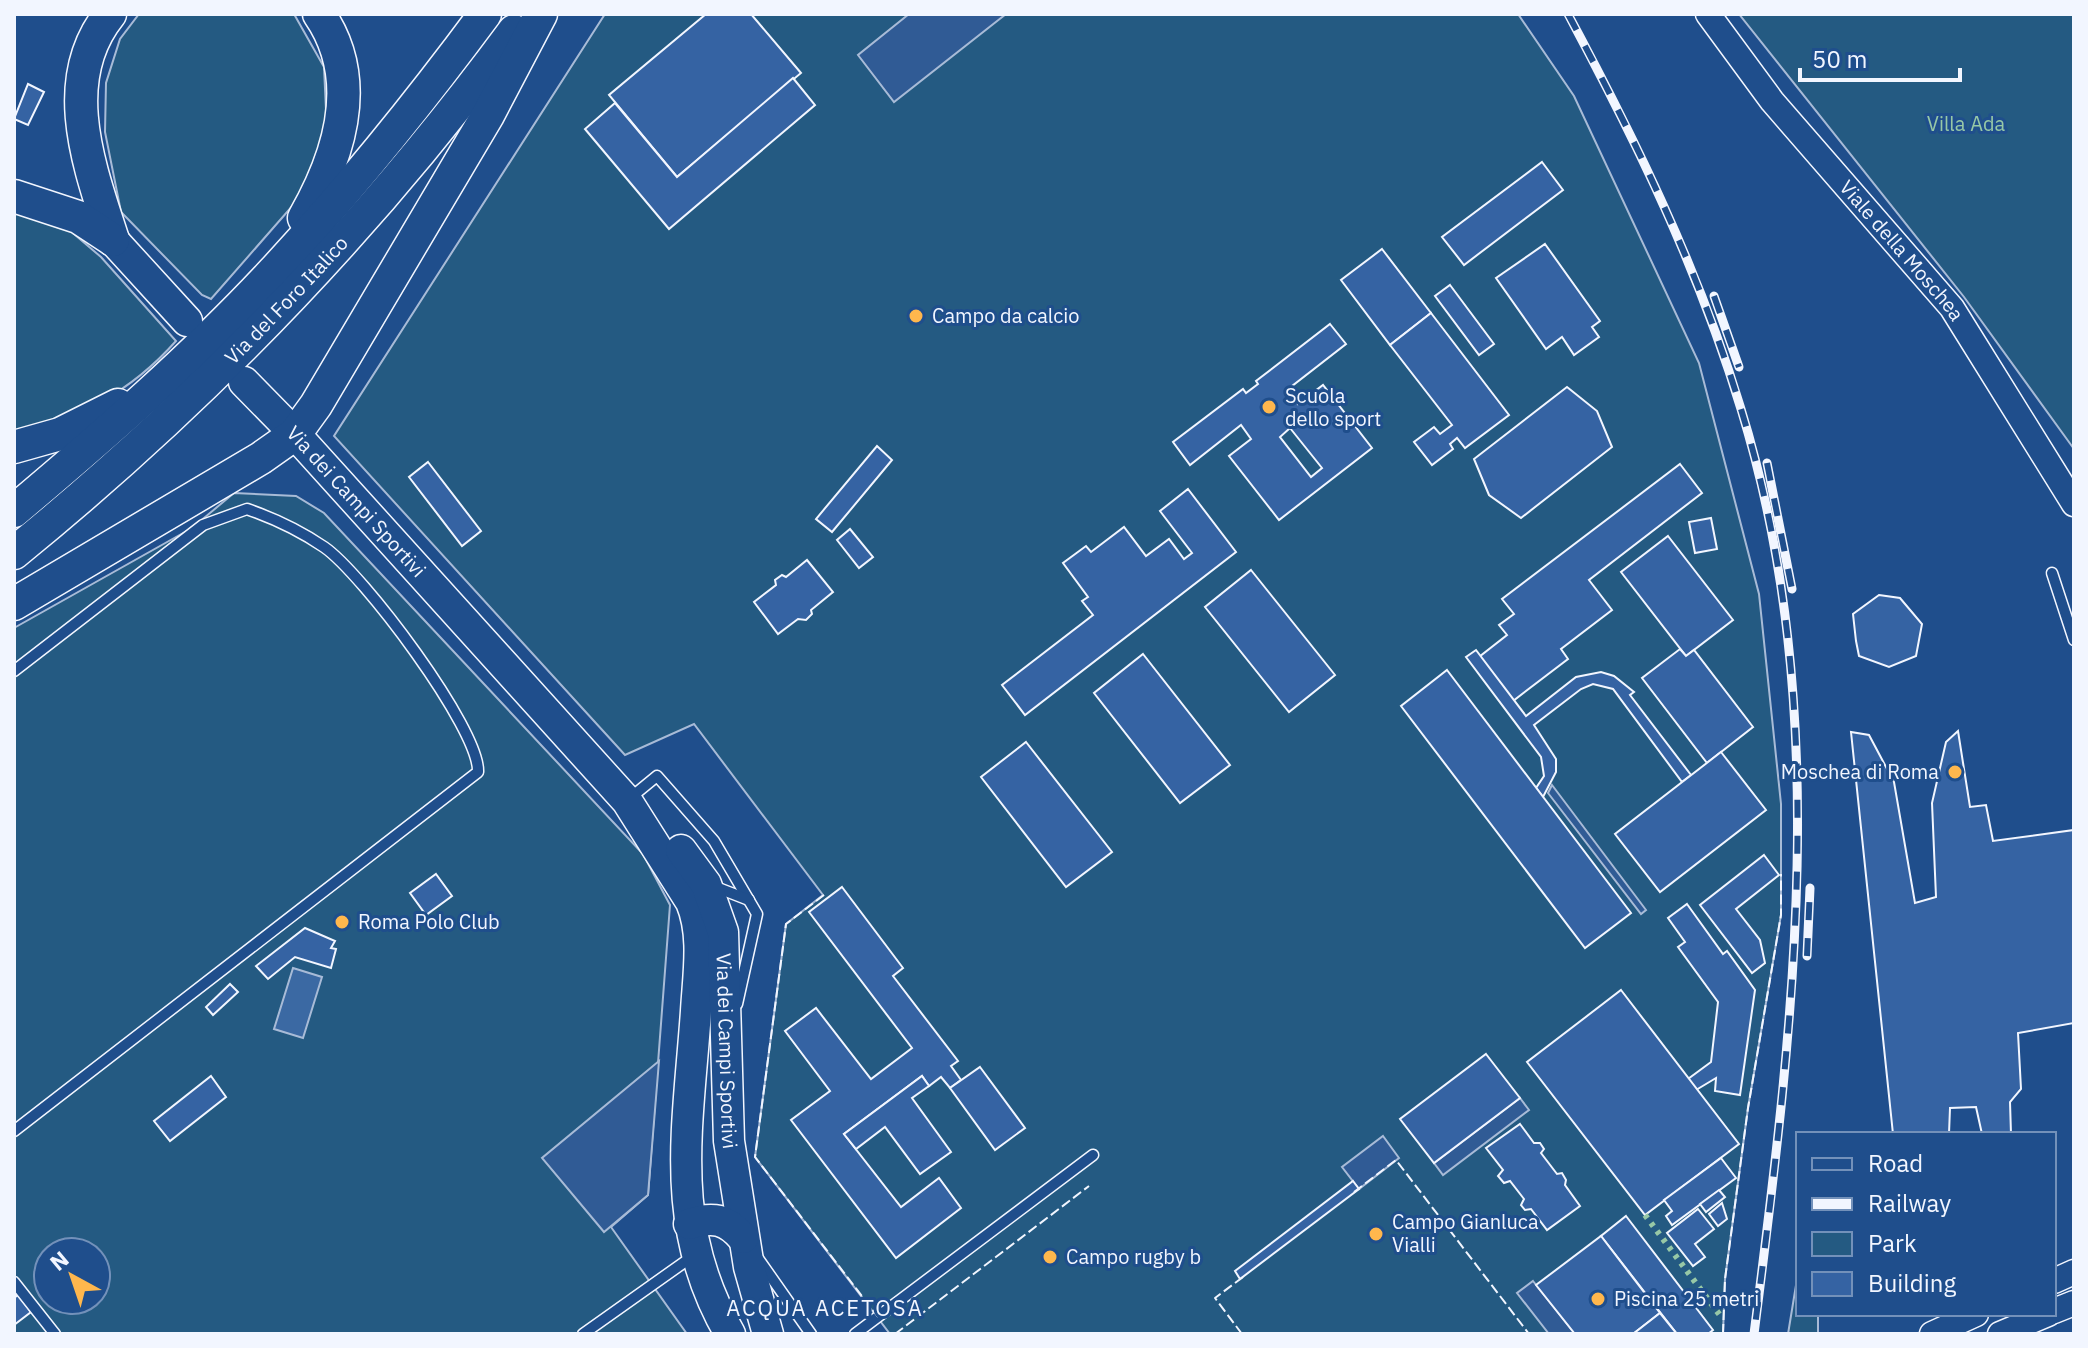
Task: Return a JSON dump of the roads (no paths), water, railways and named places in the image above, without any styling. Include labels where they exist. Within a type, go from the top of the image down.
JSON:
[{"type":"highway","points":[[110,14],[90,46],[81,106],[88,160],[113,240]]},
{"type":"highway","points":[[274,271],[325,180],[341,133],[344,111],[340,63],[319,14]]},
{"type":"highway","name":"Via del Foro Italico","points":[[14,511],[183,360],[274,271],[355,178],[485,14]]},
{"type":"highway","name":"Via del Foro Italico","points":[[14,553],[144,439],[303,284],[422,150],[527,14]]},
{"type":"highway","points":[[14,604],[261,458],[295,434],[316,405],[448,184],[541,14]]},
{"type":"highway","points":[[14,196],[78,217],[113,240]]},
{"type":"highway","points":[[14,447],[60,434],[91,419],[152,384],[183,360]]},
{"type":"main road","points":[[113,240],[187,321]]},
{"type":"main road","name":"Via dei Campi Sportivi","points":[[244,382],[295,434],[627,801],[680,849],[713,886],[723,932],[729,1141],[743,1238],[768,1334]]},
{"type":"main road","name":"Via dei Campi Sportivi","points":[[627,801],[696,913],[699,936],[684,1152],[689,1224],[695,1255],[730,1334]]},
{"type":"main road","points":[[689,1224],[708,1218],[724,1221],[743,1238]]},
{"type":"street","name":"Viale della Moschea","points":[[1708,14],[1772,101],[1952,308],[2074,504]]},
{"type":"street","points":[[1932,1334],[1972,1316]]},
{"type":"street","points":[[2000,1334],[2043,1316]]},
{"type":"lane","points":[[14,671],[203,525],[247,509],[326,548],[398,628],[449,700],[479,756],[478,772],[14,1131]]},
{"type":"lane","points":[[2052,573],[2074,640]]},
{"type":"lane","points":[[627,801],[657,776],[714,841],[757,914],[725,1053]]},
{"type":"lane","points":[[674,873],[749,900]]},
{"type":"lane","points":[[713,886],[734,873]]},
{"type":"lane","points":[[855,1334],[1093,1155]]},
{"type":"lane","points":[[743,1238],[811,1334]]},
{"type":"lane","points":[[583,1334],[695,1255]]},
{"type":"lane","points":[[14,1282],[55,1334]]},
{"type":"railway","points":[[1568,14],[1664,207],[1724,357],[1741,409],[1770,523],[1788,638],[1796,754],[1797,870],[1792,986],[1782,1102],[1754,1334]]},
{"type":"railway","points":[[1714,296],[1739,367]]},
{"type":"railway","points":[[1767,463],[1792,589]]},
{"type":"railway","points":[[1807,956],[1810,888]]},
{"type":"place","name":"Campo da calcio","points":[[916,316]]},
{"type":"place","name":"Scuola dello sport","points":[[1269,407]]},
{"type":"place","name":"Moschea di Roma","points":[[1955,772]]},
{"type":"place","name":"Roma Polo Club","points":[[342,922]]},
{"type":"place","name":"Campo Gianluca Vialli","points":[[1376,1234]]},
{"type":"place","name":"Campo rugby b","points":[[1050,1257]]},
{"type":"place","name":"Piscina 25 metri","points":[[1598,1299]]},
{"type":"district","name":"ACQUA ACETOSA","points":[[825,1308]]},
{"type":"park label","name":"Villa Ada","points":[[1966,124]]}]
